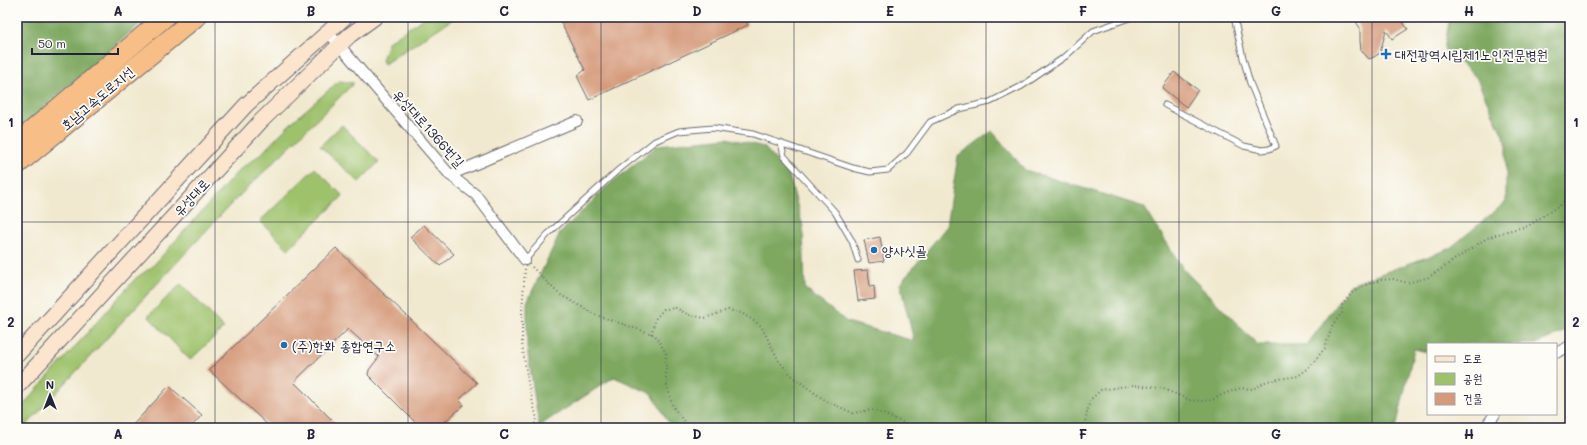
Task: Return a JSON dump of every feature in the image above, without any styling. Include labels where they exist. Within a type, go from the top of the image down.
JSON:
[{"type":"highway","name":"호남고속도로지선","points":[[17,144],[165,17]]},
{"type":"highway","name":"호남고속도로지선","points":[[17,165],[196,17]]},
{"type":"main road","name":"유성대로","points":[[17,355],[246,105],[345,17]]},
{"type":"main road","name":"유성대로","points":[[17,387],[261,121],[350,35],[375,17]]},
{"type":"street","name":"유성대로1366번길","points":[[328,32],[450,174],[476,195],[526,260]]},
{"type":"street","points":[[450,174],[577,121]]},
{"type":"street","points":[[1557,352],[1570,346]]},
{"type":"street","points":[[1485,428],[1495,415]]},
{"type":"lane","points":[[526,260],[548,234],[611,176],[655,141],[679,131],[713,128],[753,134],[853,168],[870,172],[888,170],[907,153],[930,122],[959,109],[990,102],[1022,86],[1066,56],[1093,31],[1132,17]]},
{"type":"lane","points":[[1165,105],[1244,146],[1262,150],[1269,150],[1276,146],[1250,83],[1234,17]]},
{"type":"lane","points":[[781,143],[784,156],[835,212],[852,241],[858,260]]},
{"type":"path","points":[[1081,428],[1085,422],[1090,400],[1101,390],[1133,385],[1161,388],[1190,400],[1201,401],[1212,400],[1223,394],[1241,388],[1253,389],[1267,381],[1298,376],[1309,368],[1325,348],[1332,324],[1342,313],[1342,305],[1352,293],[1365,285],[1381,280],[1393,279],[1408,283],[1429,277],[1487,238],[1528,226],[1560,205],[1566,197],[1569,188],[1566,175],[1570,167]]},
{"type":"path","points":[[526,260],[538,275],[559,294],[596,315],[655,335],[666,353],[666,382],[672,407],[689,428]]},
{"type":"path","points":[[526,260],[522,311],[522,344],[528,383],[537,419],[533,428]]},
{"type":"path","points":[[651,334],[656,318],[664,309],[676,308],[689,314],[705,318],[728,310],[742,313],[761,326],[779,361],[794,378],[826,401],[853,413],[872,410],[916,428]]},
{"type":"green space","points":[[29,17],[148,17],[17,131],[17,27]]},
{"type":"green space","points":[[425,17],[456,17],[384,64],[382,60],[388,42]]},
{"type":"green space","points":[[1450,17],[1570,17],[1570,329],[1538,343],[1427,343],[1427,352],[1414,349],[1396,428],[673,428],[652,394],[614,377],[539,426],[527,348],[527,302],[560,233],[604,189],[658,145],[727,138],[764,147],[789,175],[803,227],[805,289],[847,322],[914,341],[900,284],[947,226],[958,156],[992,131],[1025,170],[1144,207],[1184,270],[1258,345],[1307,345],[1350,285],[1449,249],[1506,202],[1506,142],[1476,77],[1444,49]]},
{"type":"green space","points":[[339,81],[354,83],[230,205],[24,428],[17,428],[17,412],[136,278],[152,267],[240,169],[261,154],[292,122]]},
{"type":"green space","points":[[342,125],[379,162],[359,182],[320,146]]},
{"type":"green space","points":[[315,168],[343,196],[288,249],[260,221]]},
{"type":"green space","points":[[181,284],[224,328],[190,360],[148,316]]},
{"type":"building","points":[[558,17],[744,17],[748,25],[589,100],[577,76],[585,70]]},
{"type":"building","points":[[1353,17],[1399,17],[1408,29],[1392,39],[1386,30],[1380,53],[1369,59],[1361,50],[1360,28]]},
{"type":"building","points":[[1174,72],[1198,90],[1186,107],[1162,88]]},
{"type":"building","points":[[424,225],[454,254],[440,266],[410,237]]},
{"type":"building","name":"양사싯골","points":[[880,237],[884,261],[869,263],[864,240]]},
{"type":"building","name":"(주)한화 종합연구소","points":[[336,248],[477,383],[459,400],[464,405],[438,428],[421,428],[368,375],[369,370],[379,357],[348,329],[294,382],[340,428],[271,428],[209,370]]},
{"type":"building","points":[[868,270],[870,287],[874,286],[875,299],[858,301],[854,271]]},
{"type":"building","points":[[169,386],[202,415],[190,428],[130,428]]},
{"type":"place","name":"대전광역시립제1노인전문병원","points":[[1386,54]]},
{"type":"place","name":"양사싯골","points":[[874,250]]},
{"type":"place","name":"(주)한화 종합연구소","points":[[284,345]]}]
